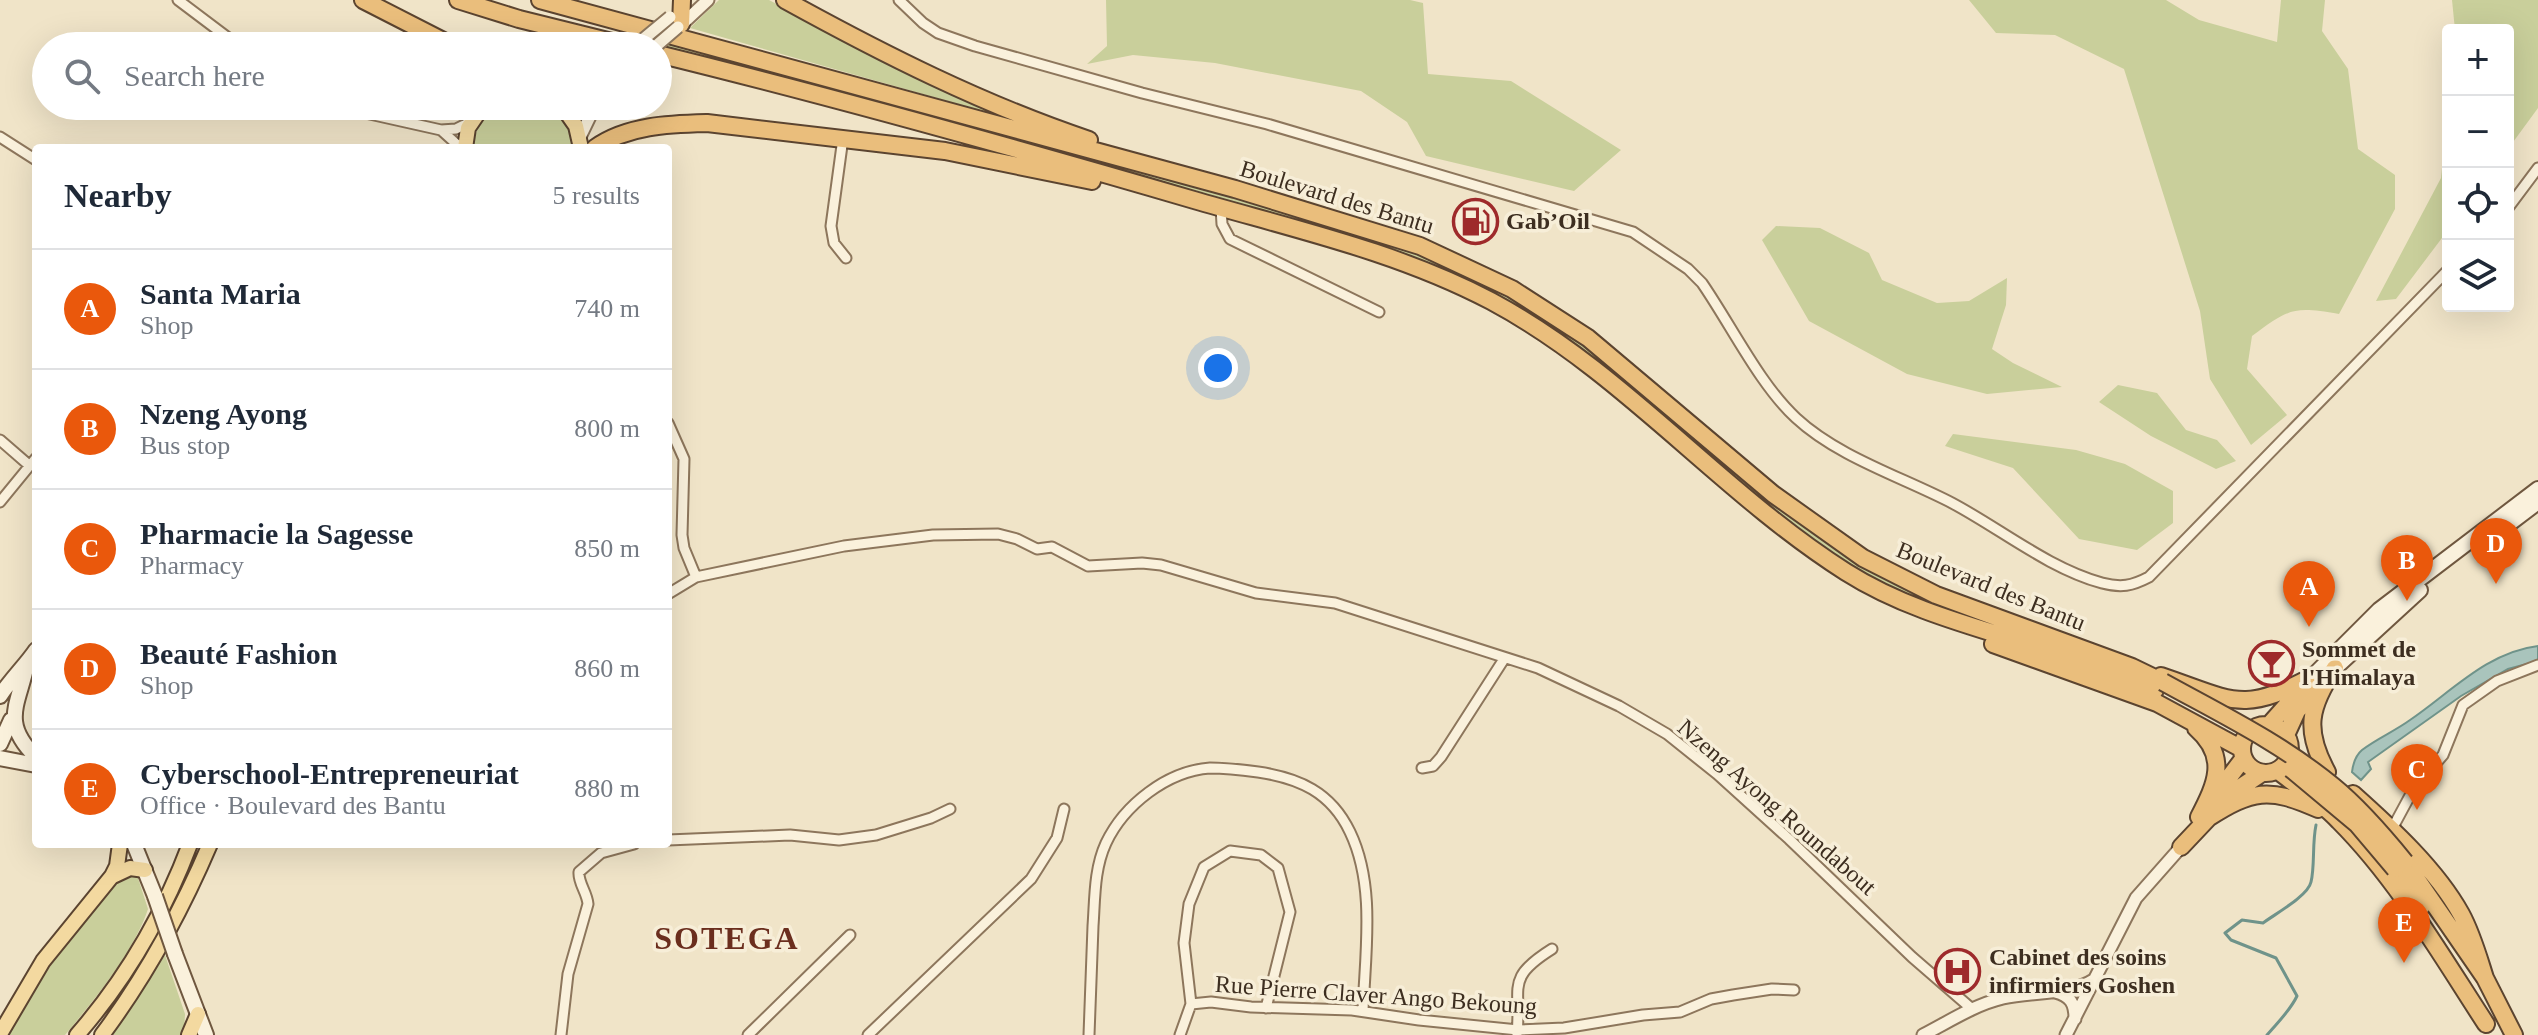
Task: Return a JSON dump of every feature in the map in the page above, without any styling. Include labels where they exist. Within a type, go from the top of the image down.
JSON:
[{"type":"highway","points":[[363,0],[426,32]]},
{"type":"highway","points":[[458,0],[571,32]]},
{"type":"highway","name":"Boulevard des Bantu","points":[[540,0],[658,32]]},
{"type":"highway","points":[[785,0],[902,64],[976,97],[1075,135],[1235,189]]},
{"type":"highway","points":[[804,0],[815,17]]},
{"type":"highway","points":[[677,23],[685,2]]},
{"type":"highway","name":"Boulevard des Bantu","points":[[672,36],[1235,189],[1420,246],[1512,289],[1588,338],[1773,494],[1863,558],[1936,595],[2132,667],[2160,683]]},
{"type":"highway","name":"Boulevard des Bantu","points":[[672,58],[1177,195],[1356,246],[1419,268],[1491,301],[1532,325],[1620,389],[1772,520],[1851,576],[1941,616],[2160,683]]},
{"type":"highway","points":[[602,144],[633,131],[678,124],[722,124],[945,151],[1134,190],[1177,195]]},
{"type":"highway","points":[[1851,576],[1904,605],[1999,647],[2136,695],[2180,714],[2242,754],[2253,770],[2270,772],[2335,817],[2415,915],[2488,1029]]},
{"type":"highway","points":[[2204,818],[2232,793],[2287,761],[2288,740],[2297,711],[2335,668]]},
{"type":"highway","points":[[2327,772],[2313,744],[2312,723],[2316,699],[2335,668]]},
{"type":"highway","points":[[2160,683],[2239,701],[2270,696],[2313,676]]},
{"type":"highway","points":[[2181,847],[2204,818],[2242,754],[2244,738],[2263,726],[2313,676]]},
{"type":"highway","points":[[2160,683],[2263,726],[2288,740],[2392,829],[2411,848],[2459,910],[2474,942],[2485,978],[2514,1035]]},
{"type":"highway","points":[[2160,683],[2242,725],[2321,776],[2358,809],[2485,978]]},
{"type":"highway","points":[[2180,714],[2210,743],[2217,761],[2215,784],[2204,818]]},
{"type":"highway","points":[[2204,818],[2244,796],[2265,794],[2288,797],[2335,817]]},
{"type":"highway","points":[[2400,866],[2470,985],[2488,1029]]},
{"type":"main road","points":[[465,144],[474,120]]},
{"type":"main road","points":[[572,120],[580,142]]},
{"type":"main road","points":[[2313,676],[2379,610],[2538,489]]},
{"type":"main road","points":[[2335,668],[2407,601],[2538,502]]},
{"type":"main road","points":[[32,656],[13,700],[11,719],[19,741],[32,753]]},
{"type":"main road","points":[[0,696],[16,672],[27,664]]},
{"type":"main road","points":[[0,744],[11,719]]},
{"type":"main road","points":[[0,758],[32,764]]},
{"type":"main road","points":[[0,1034],[50,951],[112,876],[119,848]]},
{"type":"main road","points":[[136,848],[206,1035]]},
{"type":"main road","points":[[77,1035],[145,941],[188,848]]},
{"type":"main road","points":[[102,1035],[178,915],[208,848]]},
{"type":"main road","points":[[112,876],[130,868],[145,870]]},
{"type":"main road","points":[[189,1035],[198,1014]]},
{"type":"street","points":[[178,0],[220,32]]},
{"type":"street","points":[[661,32],[708,0]]},
{"type":"street","points":[[899,0],[938,33],[975,46],[1256,121],[1633,232],[1688,269],[1702,283],[1782,402],[1809,429],[1886,472],[1951,503],[2054,563],[2114,586],[2125,587],[2149,577],[2442,276]]},
{"type":"street","points":[[669,32],[677,23]]},
{"type":"street","points":[[396,120],[441,130],[456,129],[466,120]]},
{"type":"street","points":[[580,142],[589,120]]},
{"type":"street","points":[[441,130],[458,144]]},
{"type":"street","points":[[0,137],[32,157]]},
{"type":"street","points":[[843,138],[831,226],[834,243],[846,258]]},
{"type":"street","points":[[2514,200],[2538,168]]},
{"type":"street","points":[[1221,208],[1222,224],[1230,239],[1379,312]]},
{"type":"street","points":[[672,432],[684,459],[684,548],[696,577]]},
{"type":"street","points":[[0,440],[32,461]]},
{"type":"street","points":[[0,502],[32,463]]},
{"type":"street","points":[[672,524],[682,523]]},
{"type":"street","name":"Nzeng Ayong Roundabout","points":[[672,592],[696,577],[844,546],[933,535],[984,533],[1017,539],[1037,549],[1052,547],[1088,566],[1161,565],[1256,593],[1335,603],[1538,668],[1619,706],[1667,734],[1779,829],[1912,957],[1972,1009]]},
{"type":"street","points":[[1422,768],[1433,766],[1441,757],[1504,659]]},
{"type":"street","points":[[2392,829],[2413,790],[2447,748],[2463,705],[2497,681],[2538,665]]},
{"type":"street","points":[[1089,1035],[1096,873],[1105,845],[1115,827],[1149,793],[1185,774],[1209,768],[1285,776],[1312,787],[1349,830],[1360,862],[1366,898],[1363,1011]]},
{"type":"street","points":[[672,840],[790,835],[839,840],[876,835],[950,809]]},
{"type":"street","points":[[868,1035],[1031,879],[1057,838],[1064,809]]},
{"type":"street","points":[[2066,1035],[2136,898],[2181,847]]},
{"type":"street","points":[[561,1035],[568,974],[588,904],[587,894],[578,878],[579,872],[589,860],[610,848]]},
{"type":"street","points":[[1180,1035],[1191,1004],[1184,943],[1189,904],[1204,867],[1230,851],[1261,855],[1278,868],[1290,912],[1266,1008]]},
{"type":"street","points":[[748,1035],[850,935]]},
{"type":"street","points":[[1518,1032],[1520,977],[1530,963],[1552,949]]},
{"type":"street","points":[[1923,1035],[1972,1009],[2006,998],[2076,988],[2096,979]]},
{"type":"street","name":"Rue Pierre Claver Ango Bekoung","points":[[1191,1004],[1211,1002],[1266,1008],[1363,1011],[1518,1032],[1680,1012],[1711,999],[1772,989],[1794,990]]},
{"type":"street","points":[[2051,991],[2073,1001],[2075,1020]]},
{"type":"green space","points":[[719,0],[769,0],[912,76],[1039,127],[690,28]]},
{"type":"green space","points":[[1106,0],[1410,0],[1423,3],[1428,74],[1511,81],[1621,150],[1574,191],[1426,156],[1407,122],[1361,91],[1215,63],[1133,55],[1087,64],[1107,46]]},
{"type":"green space","points":[[1969,0],[2166,0],[2199,20],[2277,42],[2281,0],[2325,0],[2322,31],[2348,69],[2358,149],[2395,175],[2395,209],[2339,314],[2311,310],[2292,312],[2252,336],[2247,369],[2287,415],[2251,445],[2210,379],[2200,311],[2124,69],[2055,35],[1996,33]]},
{"type":"green space","points":[[2452,0],[2538,0],[2538,108],[2514,141],[2514,24],[2454,24]]},
{"type":"green space","points":[[672,41],[1385,240],[1474,277],[1524,304],[1607,360],[1790,516],[1852,558],[1888,580],[1945,607],[2026,634],[1963,619],[1874,582],[1794,529],[1579,346],[1460,280],[672,51]]},
{"type":"green space","points":[[483,120],[563,120],[572,144],[474,144]]},
{"type":"green space","points":[[2442,168],[2442,238],[2396,299],[2376,301],[2441,178]]},
{"type":"green space","points":[[1776,226],[1820,228],[1869,253],[1882,280],[1937,303],[1969,301],[2007,278],[2006,305],[1992,349],[2062,387],[1987,394],[1907,374],[1809,321],[1762,240]]},
{"type":"green space","points":[[2118,385],[2157,393],[2186,430],[2217,440],[2236,461],[2216,469],[2151,436],[2099,402]]},
{"type":"green space","points":[[1953,434],[2076,450],[2125,464],[2173,491],[2173,523],[2137,550],[2079,539],[2013,468],[1945,446]]},
{"type":"green space","points":[[130,873],[137,875],[148,909],[133,941],[100,991],[65,1035],[5,1035],[70,940],[111,889]]},
{"type":"green space","points":[[165,955],[185,1014],[184,1033],[113,1035]]},
{"type":"water","points":[[2538,646],[2538,661],[2508,669],[2461,696],[2368,762],[2371,769],[2361,780],[2352,772],[2362,750],[2410,720],[2470,675],[2502,656]]},
{"type":"waterway","points":[[2267,1035],[2297,996],[2276,958],[2231,940],[2225,933],[2242,920],[2263,923],[2304,893],[2311,882],[2316,825]]},
{"type":"place","name":"Gab’Oil","points":[[1475,221]]},
{"type":"place","name":"Beauté Fashion","points":[[2496,584]]},
{"type":"place","name":"Nzeng Ayong","points":[[2407,601]]},
{"type":"place","name":"Santa Maria","points":[[2309,627]]},
{"type":"place","name":"Sommet de l'Himalaya","points":[[2271,663]]},
{"type":"place","name":"Pharmacie la Sagesse","points":[[2417,810]]},
{"type":"place","name":"Cyberschool-Entrepreneuriat","points":[[2404,963]]},
{"type":"place","name":"Cabinet des soins infirmiers Goshen","points":[[1958,971]]},
{"type":"district","name":"SOTEGA","points":[[727,938]]}]
